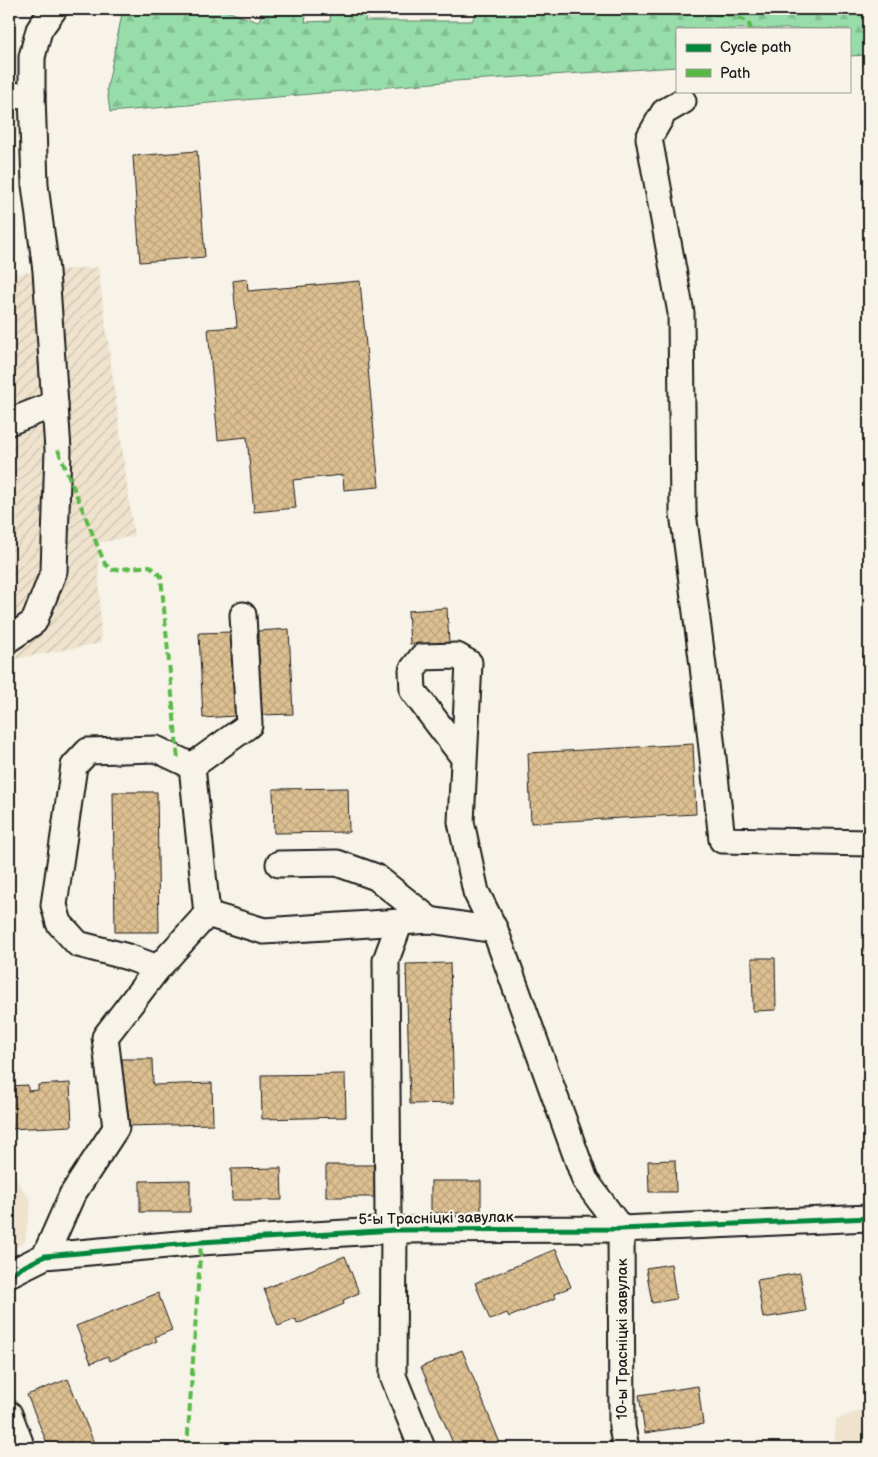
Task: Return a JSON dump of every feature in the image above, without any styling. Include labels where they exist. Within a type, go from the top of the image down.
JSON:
[{"type":"street","points":[[9,639],[34,622],[54,571],[58,450],[46,271],[35,185],[20,95],[39,30],[54,9]]},
{"type":"street","points":[[683,101],[664,112],[649,138],[681,313],[683,513],[703,666],[722,840],[869,843]]},
{"type":"street","points":[[9,422],[55,404]]},
{"type":"street","points":[[192,766],[249,725],[244,616]]},
{"type":"street","points":[[158,968],[128,957],[78,944],[59,923],[54,905],[74,766],[88,751],[156,749],[192,766]]},
{"type":"street","points":[[464,758],[461,822],[476,892],[495,930],[585,1180],[621,1228]]},
{"type":"street","points":[[45,1256],[72,1195],[116,1128],[105,1036],[158,968],[206,914],[192,766]]},
{"type":"street","points":[[279,864],[337,863],[376,877],[430,920]]},
{"type":"street","points":[[206,914],[264,930],[430,920],[495,930]]},
{"type":"street","points":[[400,922],[386,960],[388,1217],[394,1230],[393,1376],[422,1448]]},
{"type":"street","name":"5-ы Трасніцкі завулак","points":[[9,1274],[45,1256],[201,1242],[394,1230],[621,1228],[869,1218]]},
{"type":"street","name":"10-ы Трасніцкі завулак","points":[[621,1228],[622,1427],[626,1448]]},
{"type":"street","points":[[9,1414],[22,1448]]},
{"type":"shaded area","points":[[98,267],[134,536],[98,543],[101,643],[10,660],[9,662],[9,274]]},
{"type":"shaded area","points":[[9,1169],[31,1201],[25,1242],[9,1252]]},
{"type":"shaded area","points":[[869,1407],[869,1448],[834,1448],[836,1419]]},
{"type":"green space","points":[[123,9],[221,9],[258,22],[264,9],[307,9],[305,22],[330,21],[331,9],[373,9],[364,21],[472,21],[478,9],[869,9],[869,55],[850,56],[850,28],[676,28],[676,67],[455,81],[110,112],[107,89]]},
{"type":"building","points":[[197,151],[205,257],[140,262],[133,156]]},
{"type":"building","points":[[247,279],[248,291],[360,281],[379,487],[344,490],[343,475],[293,480],[296,508],[254,512],[247,437],[218,440],[208,329],[237,327],[233,281]]},
{"type":"building","points":[[447,608],[449,644],[420,646],[420,643],[410,644],[408,611]]},
{"type":"building","points":[[289,629],[293,714],[261,715],[257,631]]},
{"type":"building","points":[[231,632],[235,716],[203,718],[199,633]]},
{"type":"building","points":[[693,744],[696,814],[531,823],[528,753]]},
{"type":"building","points":[[348,788],[349,832],[274,833],[273,789]]},
{"type":"building","points":[[113,792],[157,792],[159,932],[115,932]]},
{"type":"building","points":[[752,958],[775,958],[776,1010],[753,1011]]},
{"type":"building","points":[[450,963],[454,1103],[410,1104],[406,964]]},
{"type":"building","points":[[122,1059],[152,1059],[153,1085],[212,1083],[213,1124],[124,1126]]},
{"type":"building","points":[[345,1074],[346,1117],[262,1119],[261,1075]]},
{"type":"building","points":[[70,1083],[72,1126],[9,1129],[9,1086],[28,1085],[28,1091],[38,1090],[38,1085]]},
{"type":"building","points":[[675,1160],[676,1192],[649,1192],[648,1161]]},
{"type":"building","points":[[326,1165],[376,1165],[376,1197],[326,1197]]},
{"type":"building","points":[[281,1168],[282,1200],[232,1200],[231,1169]]},
{"type":"building","points":[[190,1180],[190,1212],[140,1212],[140,1181]]},
{"type":"building","points":[[431,1181],[481,1181],[481,1213],[431,1213]]},
{"type":"building","points":[[556,1249],[571,1287],[554,1294],[556,1298],[509,1317],[507,1313],[490,1320],[475,1283]]},
{"type":"building","points":[[345,1256],[359,1293],[343,1300],[344,1304],[297,1324],[296,1319],[278,1326],[264,1289]]},
{"type":"building","points":[[671,1264],[676,1299],[652,1303],[646,1268]]},
{"type":"building","points":[[800,1273],[806,1311],[763,1318],[757,1280]]},
{"type":"building","points":[[158,1293],[172,1330],[155,1337],[157,1341],[110,1361],[108,1356],[91,1363],[76,1326]]},
{"type":"building","points":[[462,1350],[502,1448],[455,1448],[421,1367]]},
{"type":"building","points":[[68,1379],[96,1448],[49,1448],[27,1395]]},
{"type":"building","points":[[698,1386],[703,1424],[645,1433],[639,1395]]},
{"type":"marked path","points":[[643,9],[733,15],[748,22],[751,28]]},
{"type":"marked path","points":[[58,450],[105,564],[112,570],[150,566],[161,576],[178,760]]},
{"type":"marked path","points":[[187,1448],[201,1242]]},
{"type":"cycle path","points":[[9,1274],[45,1256],[201,1242],[394,1230],[621,1229],[869,1218]]}]
